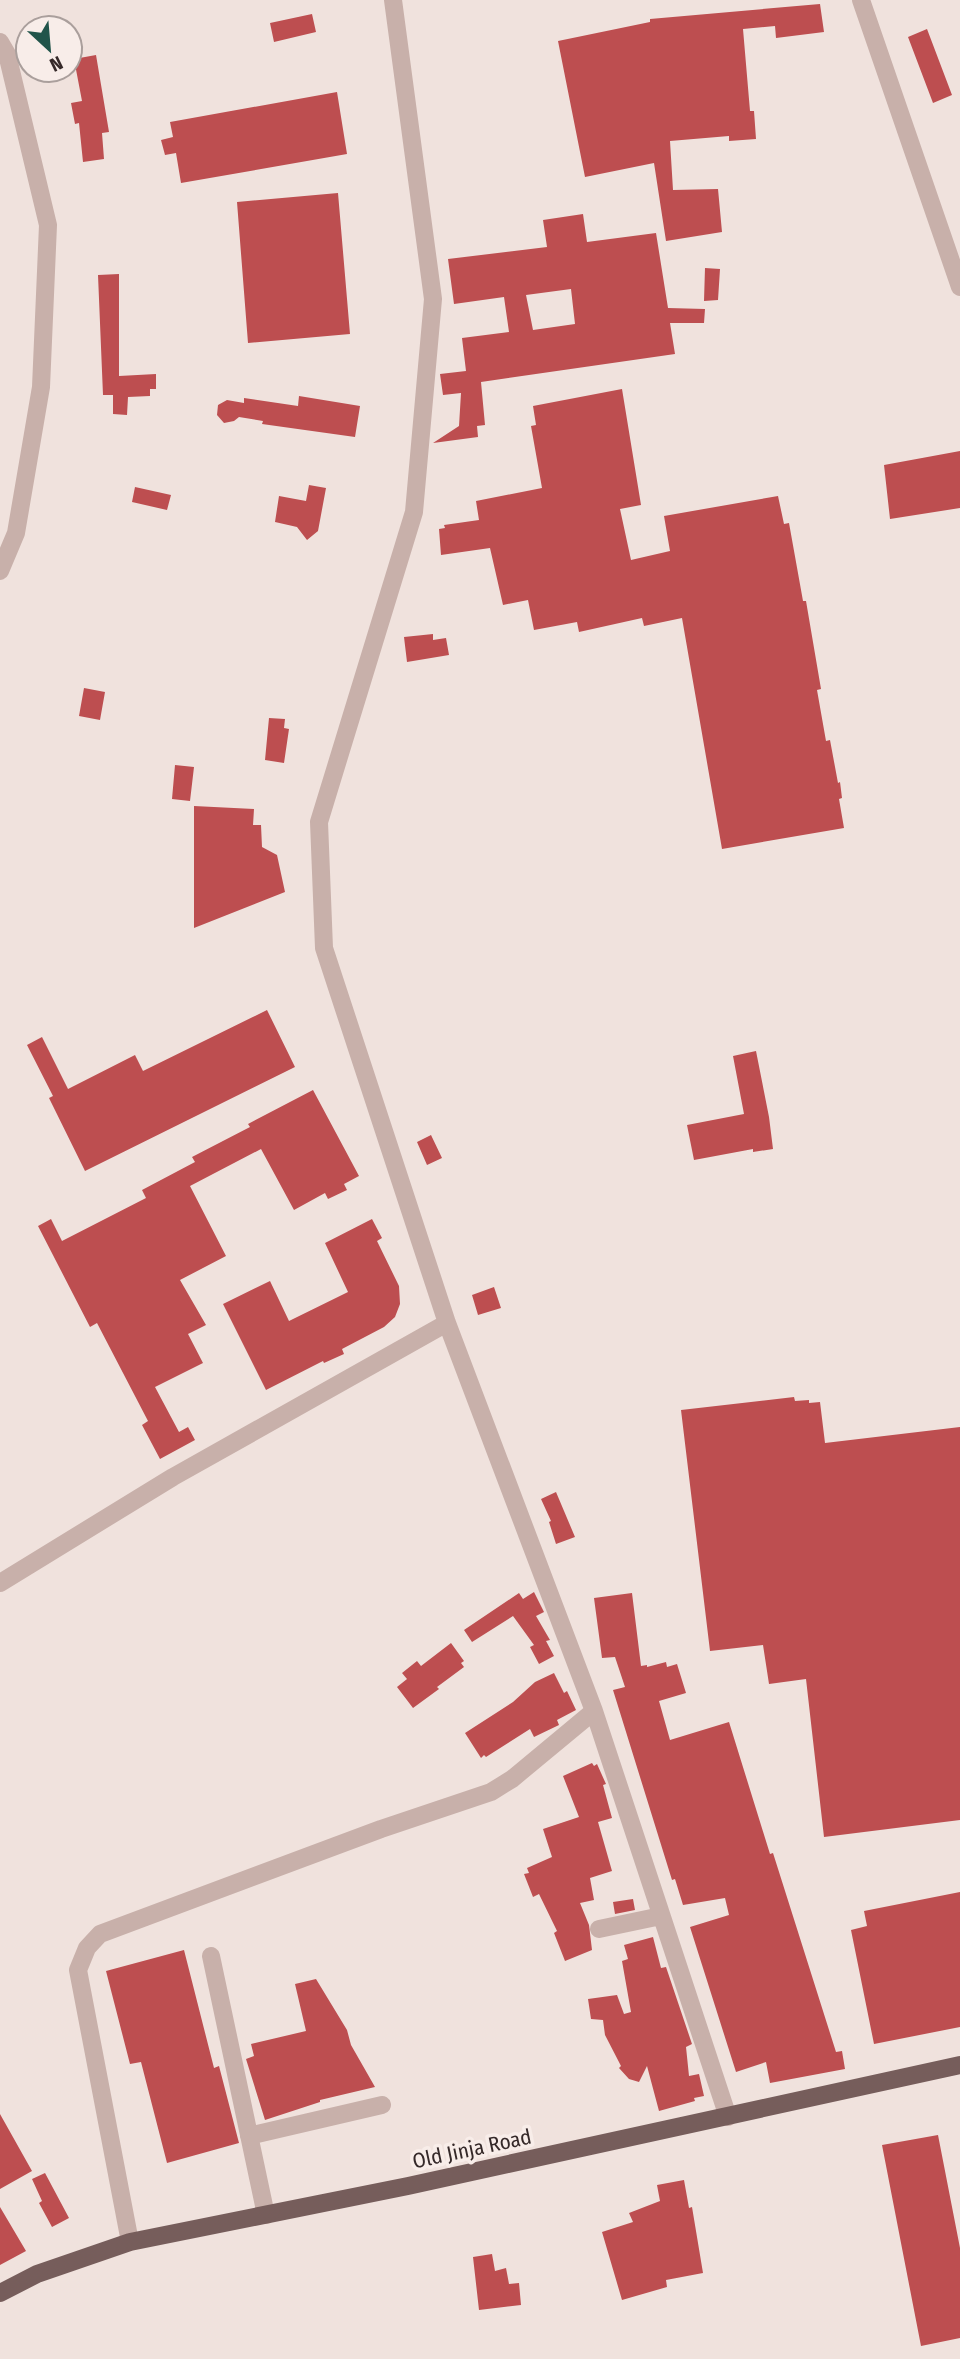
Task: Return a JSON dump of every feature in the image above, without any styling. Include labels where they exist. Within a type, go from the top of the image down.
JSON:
[{"type":"main road","name":"Old Jinja Road","points":[[0,2293],[37,2274],[130,2242],[728,2117],[960,2065]]},
{"type":"street","points":[[393,0],[433,299],[414,512],[319,822],[324,948],[447,1323],[594,1712],[728,2117]]},
{"type":"street","points":[[861,0],[960,287]]},
{"type":"street","points":[[0,42],[7,54],[48,225],[41,387],[16,533],[0,570]]},
{"type":"street","points":[[0,1583],[173,1477],[447,1323]]},
{"type":"street","points":[[130,2242],[78,1970],[87,1948],[100,1934],[381,1829],[491,1792],[512,1779],[594,1712]]},
{"type":"street","points":[[599,1928],[661,1916]]},
{"type":"street","points":[[211,1956],[266,2215]]},
{"type":"street","points":[[249,2136],[382,2105]]},
{"type":"building","points":[[820,4],[824,32],[776,38],[775,26],[743,29],[750,111],[754,111],[756,139],[729,141],[729,136],[670,141],[673,190],[718,189],[722,232],[666,241],[654,163],[585,177],[558,41],[650,22],[650,19]]},
{"type":"building","points":[[312,14],[316,32],[274,42],[270,23]]},
{"type":"building","points":[[927,29],[952,95],[933,103],[908,37]]},
{"type":"building","points":[[96,55],[109,132],[102,133],[104,159],[83,162],[79,123],[75,124],[71,103],[82,101],[79,84],[84,84],[84,57]]},
{"type":"building","points":[[337,92],[347,154],[181,183],[176,153],[165,155],[161,140],[173,137],[170,122]]},
{"type":"building","points":[[338,193],[350,334],[248,343],[237,202]]},
{"type":"building","points":[[583,214],[587,242],[656,233],[668,308],[705,309],[704,323],[670,323],[675,354],[481,382],[485,425],[477,426],[478,437],[433,443],[459,426],[461,393],[443,395],[440,374],[466,371],[462,338],[509,332],[504,297],[454,304],[448,259],[547,247],[543,220]],"holes":[[[571,289],[575,324],[533,330],[526,295]]]},
{"type":"building","points":[[705,268],[720,269],[718,300],[704,301]]},
{"type":"building","points":[[119,274],[119,376],[156,374],[156,389],[150,389],[150,396],[128,397],[127,415],[113,414],[113,395],[103,395],[98,275]]},
{"type":"building","points":[[622,389],[641,505],[620,509],[631,560],[670,551],[664,516],[778,496],[784,524],[789,523],[803,601],[806,601],[821,689],[817,690],[826,741],[830,740],[838,783],[840,782],[842,798],[839,799],[844,828],[722,849],[682,618],[644,626],[642,618],[579,632],[577,622],[534,630],[528,600],[503,605],[490,548],[441,555],[439,529],[445,528],[444,525],[479,520],[476,501],[542,488],[531,426],[536,425],[533,406]]},
{"type":"building","points":[[299,396],[360,406],[355,437],[262,424],[263,421],[239,417],[224,423],[217,415],[218,405],[227,400],[244,403],[244,398],[298,406]]},
{"type":"building","points":[[960,451],[960,508],[890,519],[884,465]]},
{"type":"building","points":[[309,485],[326,488],[318,531],[307,540],[297,527],[275,522],[279,496],[306,501]]},
{"type":"building","points":[[135,487],[171,495],[167,510],[132,502]]},
{"type":"building","points":[[433,634],[433,640],[446,638],[449,655],[407,662],[404,637]]},
{"type":"building","points":[[84,688],[105,692],[100,720],[79,716]]},
{"type":"building","points":[[269,718],[285,719],[284,728],[289,729],[284,763],[265,760]]},
{"type":"building","points":[[175,765],[194,767],[190,801],[172,799]]},
{"type":"building","points":[[194,806],[254,809],[253,825],[261,825],[262,847],[277,855],[285,892],[194,928]]},
{"type":"building","points":[[267,1010],[295,1067],[85,1171],[49,1098],[53,1096],[27,1045],[42,1037],[68,1089],[135,1055],[143,1071]]},
{"type":"building","points":[[756,1051],[773,1149],[753,1152],[753,1149],[694,1160],[687,1125],[744,1114],[733,1056]]},
{"type":"building","points":[[313,1090],[359,1176],[344,1184],[347,1190],[328,1199],[325,1193],[294,1210],[261,1149],[190,1186],[226,1256],[180,1280],[206,1325],[188,1334],[203,1363],[155,1387],[179,1432],[188,1427],[195,1440],[160,1459],[142,1425],[148,1421],[97,1323],[90,1327],[38,1226],[51,1219],[62,1241],[146,1198],[142,1190],[195,1162],[192,1157]]},
{"type":"building","points":[[431,1135],[442,1158],[427,1165],[417,1142]]},
{"type":"building","points":[[372,1219],[382,1238],[377,1241],[399,1286],[400,1304],[395,1317],[384,1327],[342,1349],[344,1354],[324,1363],[323,1361],[266,1390],[223,1304],[270,1281],[289,1321],[348,1292],[325,1243]]},
{"type":"building","points":[[494,1287],[501,1308],[478,1315],[472,1295]]},
{"type":"building","points":[[794,1397],[795,1401],[820,1402],[825,1443],[960,1427],[960,1820],[824,1837],[806,1679],[769,1684],[763,1645],[710,1651],[681,1410]]},
{"type":"building","points":[[556,1492],[575,1537],[556,1544],[549,1522],[551,1521],[541,1499]]},
{"type":"building","points":[[534,1592],[544,1612],[536,1616],[550,1640],[546,1641],[554,1656],[539,1664],[530,1647],[534,1645],[513,1616],[472,1642],[464,1630],[519,1593],[523,1599]]},
{"type":"building","points":[[632,1593],[641,1666],[666,1662],[667,1667],[677,1664],[686,1693],[659,1701],[670,1740],[729,1722],[836,2052],[842,2051],[845,2069],[770,2083],[766,2062],[736,2072],[690,1927],[729,1915],[725,1898],[683,1905],[675,1879],[672,1880],[613,1690],[625,1687],[615,1657],[602,1658],[594,1598]]},
{"type":"building","points":[[451,1643],[464,1661],[461,1663],[464,1667],[413,1708],[397,1687],[407,1679],[402,1673],[417,1661],[421,1666]]},
{"type":"building","points":[[554,1673],[576,1710],[557,1720],[559,1725],[534,1737],[530,1729],[481,1758],[465,1733],[513,1702],[535,1682]]},
{"type":"building","points":[[592,1763],[594,1766],[597,1764],[606,1784],[603,1785],[612,1818],[598,1822],[612,1871],[590,1878],[594,1900],[580,1903],[589,1925],[592,1950],[565,1961],[554,1933],[557,1931],[539,1894],[533,1897],[524,1874],[529,1873],[527,1868],[552,1857],[543,1829],[579,1817],[563,1776]]},
{"type":"building","points":[[960,1892],[960,2027],[874,2044],[851,1930],[867,1926],[864,1911]]},
{"type":"building","points":[[633,1899],[635,1910],[615,1914],[613,1902]]},
{"type":"building","points":[[653,1937],[661,1968],[666,1967],[692,2044],[686,2047],[689,2076],[699,2074],[704,2096],[659,2111],[647,2066],[639,2082],[629,2079],[619,2068],[621,2066],[605,2035],[603,2020],[591,2019],[588,1999],[617,1995],[624,2014],[631,2012],[622,1961],[628,1959],[624,1945]]},
{"type":"building","points":[[184,1950],[214,2068],[219,2066],[239,2143],[167,2163],[141,2062],[130,2064],[106,1971]]},
{"type":"building","points":[[316,1979],[347,2030],[351,2045],[375,2087],[320,2100],[265,2120],[246,2059],[254,2056],[251,2044],[306,2031],[295,1984]]},
{"type":"building","points":[[0,2114],[32,2171],[0,2189]]},
{"type":"building","points":[[938,2135],[960,2248],[960,2338],[921,2346],[882,2145]]},
{"type":"building","points":[[45,2173],[69,2218],[52,2227],[39,2203],[42,2201],[32,2179]]},
{"type":"building","points":[[684,2180],[689,2208],[692,2207],[703,2273],[666,2280],[667,2287],[622,2300],[602,2232],[633,2222],[629,2213],[660,2201],[657,2185]]},
{"type":"building","points":[[0,2207],[26,2251],[0,2265]]},
{"type":"building","points":[[492,2254],[495,2271],[506,2268],[509,2284],[519,2283],[521,2305],[479,2310],[473,2257]]}]
